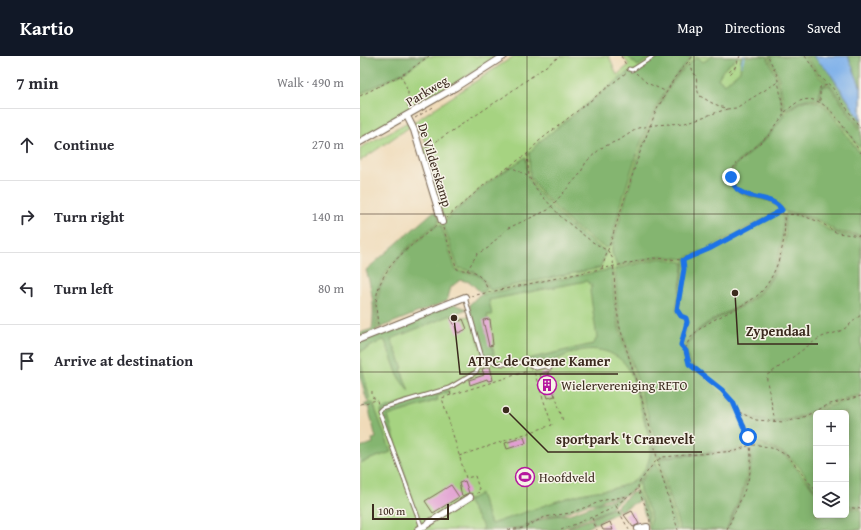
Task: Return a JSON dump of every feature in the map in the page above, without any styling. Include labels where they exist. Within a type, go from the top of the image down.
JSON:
[{"type":"street","name":"Parkweg","points":[[360,142],[407,116],[504,56]]},
{"type":"street","name":"De Vilderskamp","points":[[407,116],[414,130],[442,222]]},
{"type":"street","points":[[360,339],[465,297]]},
{"type":"street","points":[[420,529],[470,497]]},
{"type":"street","points":[[638,529],[647,529]]},
{"type":"lane","points":[[631,69],[654,56]]},
{"type":"lane","points":[[420,529],[392,452],[379,410],[449,388],[476,372],[482,361],[465,297]]},
{"type":"lane","points":[[482,361],[504,364],[525,362],[536,368],[546,366],[549,368]]},
{"type":"path","points":[[360,96],[401,76],[429,56]]},
{"type":"path","points":[[429,146],[502,98],[560,56]]},
{"type":"path","points":[[621,56],[631,69],[647,83],[666,92]]},
{"type":"path","points":[[602,269],[650,126],[675,77],[693,56]]},
{"type":"path","points":[[736,66],[740,56]]},
{"type":"path","points":[[768,56],[775,69],[779,82],[785,112]]},
{"type":"path","points":[[805,56],[818,75],[829,84],[861,129]]},
{"type":"path","points":[[690,61],[692,72],[696,76],[700,96],[727,109]]},
{"type":"path","points":[[378,332],[377,299],[382,282],[399,256],[413,243],[442,222],[490,180],[527,154],[538,141],[631,69]]},
{"type":"path","points":[[401,76],[408,92],[408,109]]},
{"type":"path","points":[[467,271],[477,254],[488,248],[506,230],[539,215],[552,206],[580,174],[586,162],[601,148],[621,140],[638,128],[685,123],[727,109],[736,108],[779,82]]},
{"type":"path","points":[[820,102],[820,87],[829,84]]},
{"type":"path","points":[[686,351],[689,340],[703,327],[751,300],[764,288],[781,252],[784,237],[784,214],[782,210],[774,202],[751,196],[738,190],[731,177],[733,168],[736,164],[769,135],[783,117],[785,112],[799,101],[807,99],[820,102],[829,109],[861,153]]},
{"type":"path","points":[[527,154],[529,177],[537,190],[571,226],[608,251],[613,260],[616,305],[620,328],[654,442],[657,459],[678,530]]},
{"type":"path","points":[[508,168],[516,169],[529,177]]},
{"type":"path","points":[[465,297],[661,257],[683,260],[709,249],[782,210]]},
{"type":"path","points":[[784,214],[800,215],[820,222],[837,232],[861,236]]},
{"type":"path","points":[[442,222],[455,266],[460,271],[472,271],[479,276],[484,281],[488,292]]},
{"type":"path","points":[[683,260],[684,269],[677,310],[681,316],[686,318],[687,322],[681,345],[686,351],[689,364],[722,390],[733,402],[747,432],[750,445],[751,464],[748,481],[726,530]]},
{"type":"path","points":[[774,422],[775,414],[765,378],[766,374],[785,364],[793,356],[817,340],[842,330],[861,315]]},
{"type":"path","points":[[459,456],[552,425],[533,368],[442,398],[459,456],[466,478],[475,476],[480,492],[470,497]]},
{"type":"path","points":[[549,368],[563,421]]},
{"type":"path","points":[[372,391],[372,397],[377,400],[378,405]]},
{"type":"path","points":[[738,412],[756,420],[774,422],[796,419],[830,404],[861,396]]},
{"type":"path","points":[[360,404],[377,400]]},
{"type":"path","points":[[647,529],[650,521],[649,513],[638,489],[638,484],[657,459],[674,455],[736,451],[750,445],[759,444],[775,449],[788,456],[813,487]]},
{"type":"path","points":[[561,530],[616,506],[638,489]]},
{"type":"path","points":[[508,530],[523,528],[545,517],[570,513],[605,500],[628,496]]},
{"type":"path","points":[[616,506],[629,530]]},
{"type":"path","points":[[849,507],[861,509]]},
{"type":"path","points":[[591,518],[597,530]]},
{"type":"green space","points":[[360,56],[501,56],[360,139]]},
{"type":"green space","points":[[360,56],[427,56],[406,71],[360,94]]},
{"type":"green space","points":[[514,56],[609,56],[617,75],[629,65],[623,56],[861,56],[861,530],[649,530],[641,500],[633,484],[485,530],[360,530],[360,461],[382,453],[360,372],[360,347],[450,310],[462,317],[478,315],[488,299],[588,280],[593,284],[616,330],[606,273],[483,296],[473,276],[455,280],[442,293],[373,332],[374,294],[388,262],[442,214],[422,149],[428,146],[414,122]]},
{"type":"green space","points":[[627,56],[652,56],[638,66]]},
{"type":"green space","points":[[656,56],[692,56],[669,85],[656,107],[633,166],[610,246],[605,248],[572,225],[538,189],[530,177],[529,153],[539,142],[627,73],[637,70]]},
{"type":"green space","points":[[713,56],[739,56],[723,70],[718,79],[725,84],[740,71],[741,56],[767,56],[776,76],[784,114],[781,120],[768,135],[736,164],[731,171],[730,178],[732,184],[739,192],[768,200],[780,210],[709,248],[683,259],[661,256],[617,266],[612,253],[612,247],[638,160],[654,116],[664,96],[682,71],[694,59],[699,58],[703,62]]},
{"type":"green space","points":[[769,56],[804,56],[818,76],[827,84],[820,87],[819,100],[804,100],[785,110],[778,75]]},
{"type":"green space","points":[[806,56],[813,56],[829,72],[861,120],[861,128],[832,87],[819,74]]},
{"type":"green space","points":[[848,56],[861,56],[861,88]]},
{"type":"green space","points":[[829,85],[861,131],[861,145],[859,147],[830,108],[821,101],[821,87]]},
{"type":"green space","points":[[807,100],[819,102],[828,109],[861,155],[861,235],[837,232],[820,221],[800,214],[785,212],[775,201],[751,196],[738,190],[732,181],[732,173],[736,165],[769,136],[787,111],[800,102]]},
{"type":"green space","points":[[408,122],[411,126],[360,161],[360,148]]},
{"type":"green space","points":[[526,157],[528,178],[536,190],[571,227],[606,252],[600,268],[490,290],[485,281],[475,272],[458,268],[443,224],[444,221],[490,181]]},
{"type":"green space","points":[[433,212],[438,214],[439,222],[410,245],[384,275],[376,297],[376,331],[360,337],[360,333],[372,329],[373,322],[370,284],[366,270]]},
{"type":"green space","points":[[779,212],[782,214],[783,218],[782,240],[777,262],[773,273],[767,282],[752,298],[714,319],[696,332],[690,339],[685,349],[682,345],[688,322],[686,317],[678,310],[685,260],[710,250]]},
{"type":"green space","points":[[786,214],[801,216],[839,234],[861,237],[861,395],[837,401],[785,420],[774,422],[762,421],[751,418],[739,410],[725,391],[694,367],[688,359],[687,349],[694,335],[702,328],[752,300],[770,281],[783,251]]},
{"type":"green space","points":[[437,225],[441,225],[456,270],[478,275],[482,278],[486,291],[480,292],[470,282],[460,280],[451,287],[447,301],[379,328],[377,303],[380,287],[400,256]]},
{"type":"green space","points":[[661,258],[683,262],[676,310],[686,322],[680,345],[685,352],[687,361],[732,402],[743,425],[749,444],[736,450],[657,457],[656,441],[621,328],[617,305],[615,269]]},
{"type":"green space","points":[[612,269],[615,306],[619,328],[653,442],[655,458],[633,490],[626,495],[605,499],[598,503],[587,504],[562,514],[545,516],[523,527],[505,530],[481,530],[484,528],[467,501],[480,494],[491,524],[570,497],[628,484],[638,477],[645,469],[650,455],[651,445],[632,376],[621,360],[606,352],[588,350],[569,354],[546,364],[544,359],[539,361],[540,365],[527,361],[519,361],[593,344],[597,338],[590,291],[592,285],[586,281],[489,300],[492,315],[487,315],[494,354],[483,355],[470,310],[470,304],[479,295]]},
{"type":"green space","points":[[453,304],[467,309],[391,339],[403,368],[401,369],[409,392],[399,378],[385,341],[383,340],[360,352],[360,341]]},
{"type":"green space","points":[[360,359],[370,400],[367,400],[360,377]]},
{"type":"green space","points":[[448,390],[449,393],[437,396],[438,400],[388,416],[411,496],[381,411],[383,409]]},
{"type":"green space","points":[[861,397],[861,508],[849,506],[849,410],[821,410],[844,401]]},
{"type":"green space","points":[[373,403],[391,452],[360,463],[360,447],[373,443],[372,439],[376,438],[368,406],[365,407],[365,404]]},
{"type":"green space","points":[[813,413],[813,486],[803,472],[787,455],[766,445],[750,443],[741,414],[759,420],[775,422],[789,421]]},
{"type":"green space","points":[[753,445],[775,450],[787,457],[813,488],[813,518],[849,518],[849,508],[861,510],[861,530],[727,530],[745,490],[750,469],[751,446]]},
{"type":"green space","points":[[749,447],[746,480],[726,530],[680,530],[659,459],[674,456],[736,452]]},
{"type":"green space","points":[[656,462],[661,474],[677,530],[649,530],[651,521],[650,512],[640,491],[639,483]]},
{"type":"green space","points":[[637,491],[648,513],[648,524],[640,500],[620,511],[617,506],[630,494]]},
{"type":"green space","points":[[623,497],[608,510],[560,530],[513,530],[548,517],[569,514],[602,502]]},
{"type":"green space","points":[[616,507],[618,512],[595,524],[592,518]]},
{"type":"green space","points":[[591,519],[594,524],[583,530],[569,530],[568,528]]},
{"type":"water","points":[[813,56],[848,56],[861,88],[861,120],[829,72]]},
{"type":"building","points":[[457,315],[460,321],[463,319],[467,329],[458,333],[451,318]]},
{"type":"building","points":[[490,319],[493,345],[489,346],[483,320]]},
{"type":"building","points":[[490,366],[493,380],[488,381],[487,379],[470,385],[469,380],[484,375],[482,369]]},
{"type":"building","name":"Wielervereniging RETO","points":[[547,372],[555,396],[548,398],[540,374]]},
{"type":"building","points":[[524,437],[526,443],[507,449],[505,443]]},
{"type":"building","points":[[465,481],[469,493],[462,496],[459,483]]},
{"type":"building","points":[[451,485],[459,497],[433,513],[425,501]]},
{"type":"building","points":[[632,511],[639,524],[633,527],[624,515]]},
{"type":"building","points":[[610,522],[613,530],[603,530],[601,526]]},
{"type":"waterway","points":[[741,66],[744,56]]},
{"type":"place","name":"Zypendaal","points":[[735,293]]},
{"type":"place","name":"ATPC de Groene Kamer","points":[[454,318]]},
{"type":"place","name":"Wielervereniging RETO","points":[[547,385]]},
{"type":"place","name":"sportpark 't Cranevelt","points":[[506,410]]},
{"type":"place","name":"Hoofdveld","points":[[525,477]]},
{"type":"route","points":[[731,177],[734,186],[744,194],[774,202],[782,210],[700,254],[683,260],[684,269],[677,310],[678,314],[686,318],[687,322],[681,345],[686,351],[686,358],[689,364],[710,379],[733,402],[748,437]]}]
